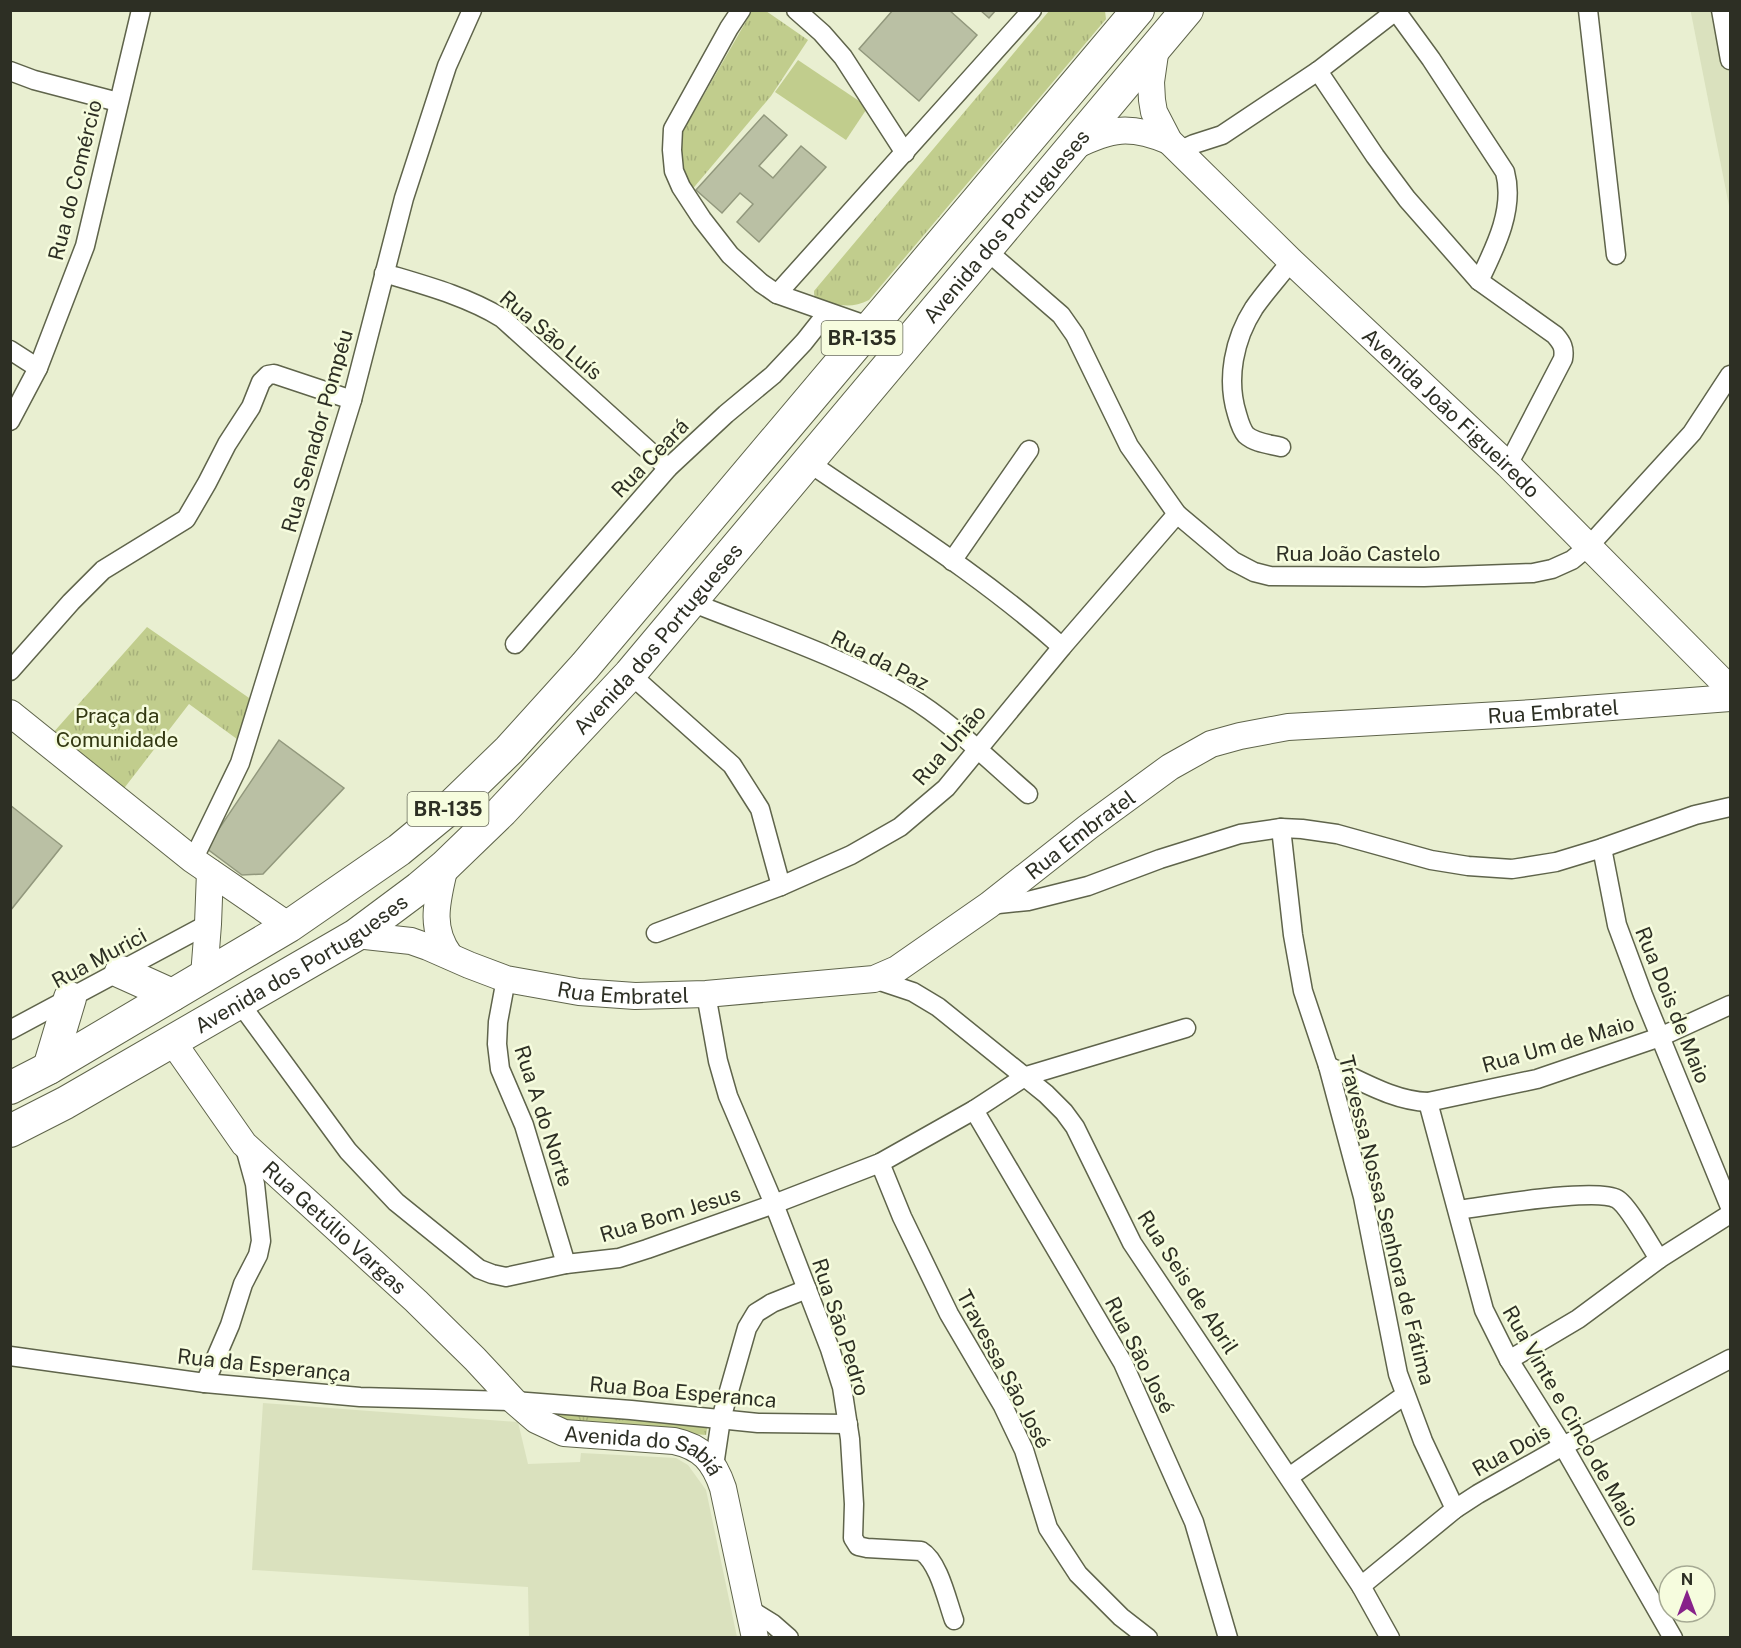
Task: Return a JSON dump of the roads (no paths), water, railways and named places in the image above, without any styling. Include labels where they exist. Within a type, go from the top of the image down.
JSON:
[{"type":"highway","name":"Avenida dos Portugueses","points":[[10,1131],[65,1103],[356,934],[445,866],[502,811],[630,674],[1186,10]]},
{"type":"highway","name":"Avenida dos Portugueses","points":[[10,1088],[49,1068],[289,926],[399,850],[444,813],[509,750],[585,666],[872,327],[1128,15]]},
{"type":"highway","points":[[738,545],[719,537],[717,528],[720,521],[795,435],[817,391]]},
{"type":"highway","points":[[121,972],[172,994]]},
{"type":"highway","points":[[49,1068],[70,998]]},
{"type":"street","name":"Rua do Comércio","points":[[10,422],[38,368],[85,246],[141,10]]},
{"type":"street","name":"Rua Senador Pompéu","points":[[202,866],[240,763],[352,400],[404,198],[447,66],[472,10]]},
{"type":"street","points":[[741,10],[673,129],[674,171],[681,187],[702,219],[730,255],[777,294],[872,327]]},
{"type":"street","points":[[796,10],[822,33],[843,57],[905,153]]},
{"type":"street","points":[[777,294],[1032,10]]},
{"type":"street","points":[[1588,10],[1616,255]]},
{"type":"street","points":[[1721,10],[1731,60]]},
{"type":"street","points":[[1174,146],[1194,144],[1222,135],[1318,71],[1396,11],[1437,68],[1505,172],[1509,187],[1501,231],[1479,281]]},
{"type":"street","name":"Avenida João Figueiredo","points":[[1156,47],[1151,82],[1154,112],[1174,146],[1291,261],[1508,465],[1731,689]]},
{"type":"street","points":[[10,71],[34,80],[118,102]]},
{"type":"street","points":[[1318,71],[1407,199],[1479,281],[1555,335],[1565,350],[1563,359],[1508,465]]},
{"type":"street","name":"Avenida João Figueiredo","points":[[1072,147],[1105,132],[1120,129],[1136,130],[1174,146]]},
{"type":"street","name":"Rua João Castelo","points":[[986,250],[1066,321],[1086,355],[1129,446],[1177,514],[1233,561],[1254,572],[1270,576],[1424,577],[1533,573],[1552,569],[1572,560],[1589,546],[1692,433],[1731,375]]},
{"type":"street","points":[[1281,447],[1260,443],[1246,435],[1240,425],[1231,384],[1233,361],[1241,333],[1254,309],[1291,261]]},
{"type":"street","name":"Rua São Luís","points":[[384,273],[445,292],[484,307],[502,318],[668,468]]},
{"type":"street","name":"Rua Ceará","points":[[515,644],[668,468],[726,414],[773,375],[827,313]]},
{"type":"street","points":[[10,350],[38,368]]},
{"type":"street","points":[[10,670],[103,570],[186,519],[227,444],[251,407],[261,382],[268,375],[274,374],[352,400]]},
{"type":"street","points":[[952,561],[1029,450]]},
{"type":"street","points":[[808,462],[952,561],[1022,613],[1062,648]]},
{"type":"street","name":"Rua União","points":[[656,933],[781,886],[851,855],[900,827],[946,788],[1177,514]]},
{"type":"street","name":"Rua da Paz","points":[[691,602],[849,665],[908,695],[934,712],[1028,794]]},
{"type":"street","points":[[630,674],[732,765],[760,809],[781,886]]},
{"type":"street","name":"Rua Embratel","points":[[356,934],[411,941],[506,979],[579,992],[635,996],[706,994],[874,979],[897,969],[989,905],[1088,826],[1170,767],[1211,744],[1288,727],[1533,713],[1731,698]]},
{"type":"street","points":[[10,713],[202,866],[289,926]]},
{"type":"street","points":[[989,905],[1028,901],[1078,888],[1239,834],[1281,828],[1337,834],[1431,860],[1468,866],[1512,869],[1556,862],[1695,814],[1731,807]]},
{"type":"street","name":"Travessa Nossa Senhora de Fátima","points":[[1281,828],[1293,935],[1303,991],[1328,1066],[1363,1197],[1398,1374],[1423,1442],[1455,1509]]},
{"type":"street","name":"Rua Dois de Maio","points":[[1602,848],[1617,925],[1660,1037],[1731,1208]]},
{"type":"street","points":[[202,866],[208,924],[204,976]]},
{"type":"street","points":[[445,866],[437,901],[436,925],[442,946],[450,956]]},
{"type":"street","name":"Rua Murici","points":[[10,1030],[208,924]]},
{"type":"street","name":"Rua A do Norte","points":[[506,979],[498,1022],[497,1044],[500,1069],[524,1125],[566,1264]]},
{"type":"street","name":"Rua Seis de Abril","points":[[874,979],[913,992],[938,1007],[1026,1076],[1064,1112],[1075,1127],[1132,1243],[1361,1586],[1389,1638]]},
{"type":"street","name":"Rua São Pedro","points":[[706,994],[718,1060],[728,1096],[774,1204],[842,1388],[848,1424],[854,1504],[853,1538],[858,1546],[921,1551],[928,1555],[954,1620]]},
{"type":"street","name":"Rua Bom Jesus","points":[[238,1002],[348,1150],[396,1202],[479,1269],[506,1277],[566,1264],[619,1258],[774,1204],[880,1163],[974,1110],[1026,1076],[1186,1028]]},
{"type":"street","name":"Rua Um de Maio","points":[[1328,1066],[1399,1098],[1414,1102],[1428,1102],[1537,1078],[1660,1037],[1731,1005]]},
{"type":"street","name":"Rua Getúlio Vargas","points":[[172,1041],[244,1144],[431,1316],[514,1401]]},
{"type":"street","name":"Rua Vinte e Cinco de Maio","points":[[1428,1102],[1484,1310],[1509,1360],[1563,1446],[1673,1638]]},
{"type":"street","name":"Rua São José","points":[[974,1110],[1123,1363],[1194,1522],[1228,1638]]},
{"type":"street","points":[[205,1383],[230,1325],[243,1284],[258,1255],[261,1241],[255,1184],[244,1144]]},
{"type":"street","name":"Travessa São José","points":[[880,1163],[902,1217],[949,1314],[1003,1406],[1024,1450],[1048,1528],[1078,1574],[1121,1617],[1148,1638]]},
{"type":"street","points":[[1458,1210],[1581,1194],[1607,1196],[1618,1199],[1625,1207],[1659,1259]]},
{"type":"street","points":[[1509,1360],[1578,1319],[1659,1259],[1731,1214]]},
{"type":"street","points":[[714,1466],[721,1419],[747,1328],[756,1313],[772,1303],[807,1289]]},
{"type":"street","name":"Rua da Esperança","points":[[10,1356],[205,1383],[360,1397],[514,1401]]},
{"type":"street","name":"Rua Dois","points":[[1361,1586],[1455,1509],[1563,1446],[1731,1359]]},
{"type":"street","points":[[1289,1477],[1405,1395]]},
{"type":"street","name":"Rua Boa Esperanca","points":[[514,1401],[758,1423],[848,1424]]},
{"type":"street","name":"Avenida do Sabiá","points":[[514,1401],[536,1420],[564,1433],[674,1441],[696,1449],[714,1466],[723,1488],[755,1638]]},
{"type":"street","points":[[749,1609],[773,1624],[789,1638]]},
{"type":"park label","name":"Praça da Comunidade","points":[[117,727]]}]
